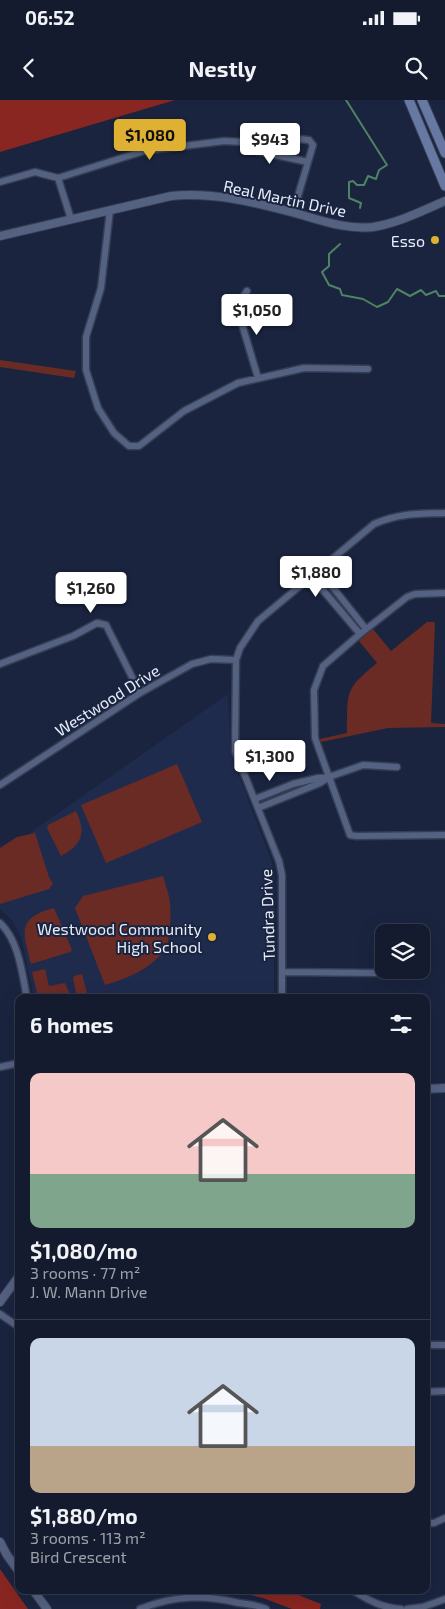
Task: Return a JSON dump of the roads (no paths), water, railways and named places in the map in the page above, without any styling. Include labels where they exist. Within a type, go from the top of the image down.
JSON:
[{"type":"main road","points":[[409,100],[445,186]]},
{"type":"main road","points":[[422,100],[445,153]]},
{"type":"street","points":[[0,182],[35,172],[58,178],[144,150],[224,141],[244,142],[258,135],[309,140],[313,145],[293,213]]},
{"type":"street","points":[[244,142],[257,151],[308,162]]},
{"type":"street","points":[[58,178],[71,219]]},
{"type":"street","name":"Real Martin Drive","points":[[0,236],[171,196],[193,194],[246,200],[342,226],[372,227],[401,220],[445,201]]},
{"type":"street","points":[[110,210],[101,288],[86,337],[86,370],[98,408],[114,433],[129,446],[139,446],[184,411],[238,383],[304,368],[368,368]]},
{"type":"street","points":[[247,291],[241,300],[238,310],[258,378]]},
{"type":"street","name":"Tundra Drive","points":[[282,994],[282,875],[279,861],[235,751],[236,660],[240,648],[258,621],[374,524],[404,514],[445,513]]},
{"type":"street","points":[[319,570],[366,629]]},
{"type":"street","points":[[311,576],[360,634]]},
{"type":"street","points":[[445,593],[415,594],[407,597],[323,666],[314,690],[315,738],[350,835],[445,835]]},
{"type":"street","points":[[336,606],[344,600]]},
{"type":"street","points":[[0,664],[73,636],[97,623],[106,626],[140,693]]},
{"type":"street","name":"Westwood Drive","points":[[0,785],[140,693],[200,660],[236,660]]},
{"type":"street","points":[[255,799],[293,784],[329,777],[363,765],[397,767]]},
{"type":"street","points":[[258,808],[320,783],[329,777]]},
{"type":"street","points":[[293,784],[296,792]]},
{"type":"street","points":[[0,923],[6,929],[12,942],[26,994]]},
{"type":"street","points":[[282,972],[375,973]]},
{"type":"street","points":[[0,1067],[15,1064]]},
{"type":"street","points":[[430,1089],[445,1088]]},
{"type":"street","points":[[0,1302],[15,1281]]},
{"type":"street","points":[[0,1314],[15,1324]]},
{"type":"street","points":[[430,1345],[445,1345]]},
{"type":"street","points":[[430,1392],[445,1391]]},
{"type":"street","points":[[430,1523],[445,1518]]},
{"type":"street","points":[[0,1542],[6,1555],[15,1567]]},
{"type":"street","points":[[36,1594],[47,1609]]},
{"type":"street","points":[[170,1594],[171,1599]]},
{"type":"street","points":[[359,1594],[374,1603],[401,1609]]},
{"type":"street","points":[[140,1609],[171,1599],[195,1597],[217,1598],[266,1609]]},
{"type":"street","points":[[407,1609],[423,1607],[445,1599]]},
{"type":"waterway","points":[[346,100],[387,165],[379,170],[376,179],[368,176],[364,185],[357,185],[353,181],[349,182],[349,198],[361,203],[360,208]]},
{"type":"waterway","points":[[340,244],[329,254],[329,266],[322,272],[329,285],[340,289],[342,295],[363,299],[377,307],[388,302],[397,289],[410,296],[421,290],[426,295],[436,291],[439,296],[445,296]]},
{"type":"place","name":"Esso","points":[[435,240]]},
{"type":"place","name":"Westwood Community High School","points":[[212,937]]}]
